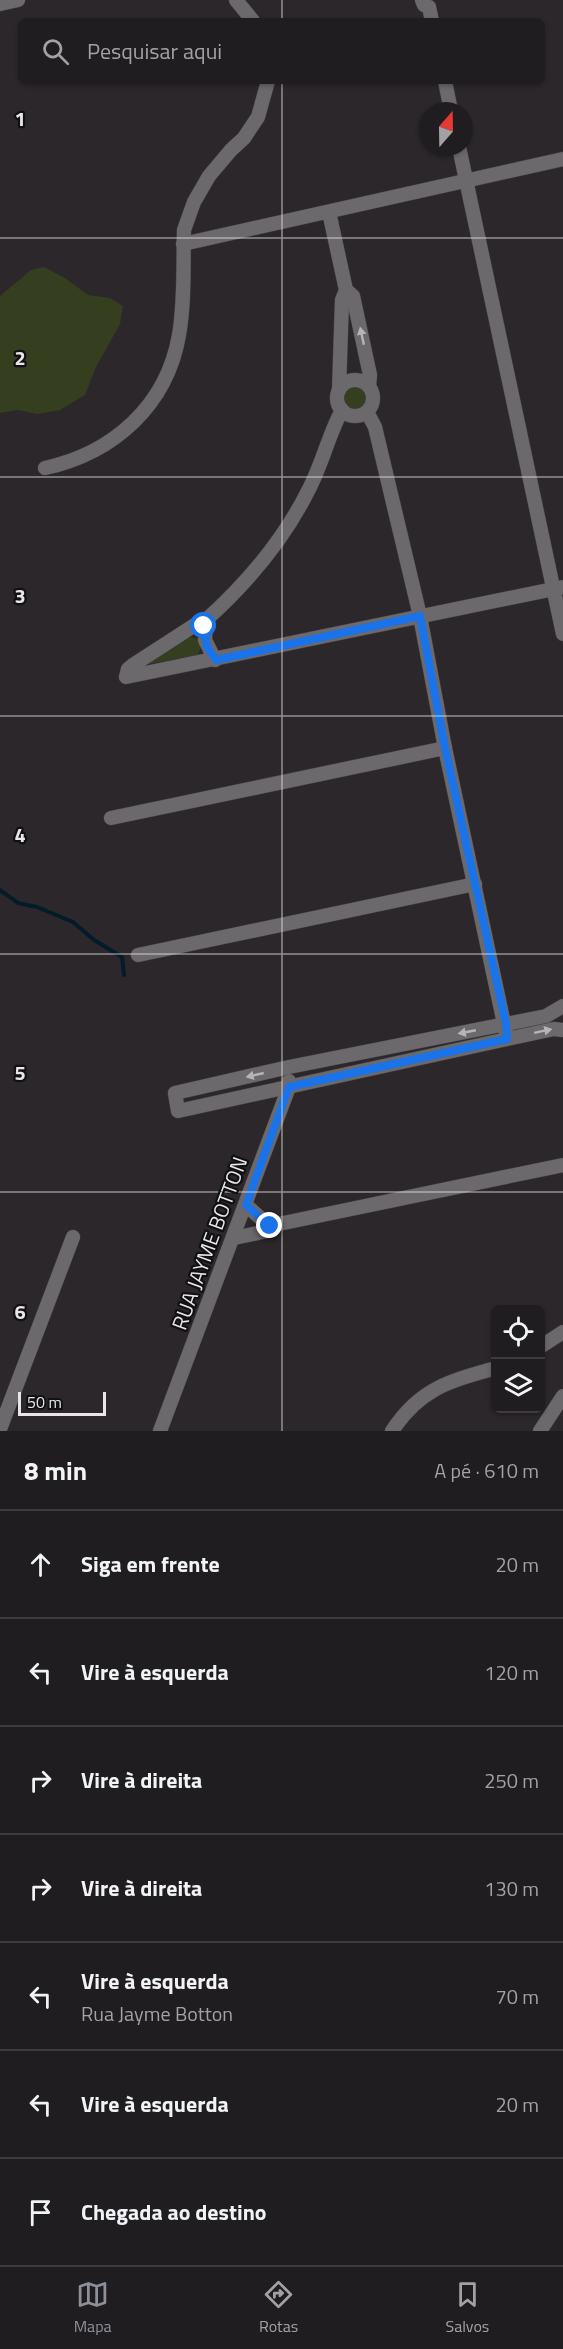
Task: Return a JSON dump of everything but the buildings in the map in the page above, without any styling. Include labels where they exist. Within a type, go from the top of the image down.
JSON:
[{"type":"street","points":[[0,4],[18,0]]},
{"type":"street","points":[[236,0],[251,18]]},
{"type":"street","points":[[45,468],[78,459],[109,444],[135,422],[156,395],[171,366],[179,333],[186,223],[201,188],[219,162],[252,128],[263,106],[267,84]]},
{"type":"street","points":[[446,84],[449,102]]},
{"type":"street","points":[[461,156],[558,588],[563,634]]},
{"type":"street","points":[[183,244],[563,159]]},
{"type":"street","points":[[329,212],[346,290],[342,300],[337,400],[342,410],[352,416],[363,415],[368,412],[373,402],[369,386],[370,375],[353,296],[346,290]]},
{"type":"street","points":[[339,390],[353,380],[369,386]]},
{"type":"street","points":[[342,410],[309,490],[284,532],[240,588],[206,620],[133,665],[126,677],[558,588]]},
{"type":"street","points":[[368,412],[375,427],[420,616],[445,748],[506,1024],[507,1039]]},
{"type":"street","points":[[206,620],[205,640],[216,660]]},
{"type":"street","points":[[111,818],[445,748]]},
{"type":"street","points":[[138,955],[475,884]]},
{"type":"street","points":[[563,1006],[546,1016],[289,1067],[175,1093],[178,1111],[554,1029],[563,1030]]},
{"type":"street","name":"RUA JAYME BOTTON","points":[[160,1431],[289,1087],[289,1067]]},
{"type":"street","points":[[234,1238],[267,1231],[270,1226],[563,1165]]},
{"type":"street","points":[[246,1205],[270,1226]]},
{"type":"street","points":[[0,1429],[73,1237]]},
{"type":"street","points":[[545,1344],[563,1332]]},
{"type":"street","points":[[392,1431],[417,1403],[443,1384],[491,1369]]},
{"type":"street","points":[[540,1431],[563,1396]]},
{"type":"green space","points":[[44,267],[65,278],[88,295],[110,298],[123,306],[120,324],[96,367],[85,395],[60,410],[37,414],[18,410],[0,413],[0,296],[31,270]]},
{"type":"green space","points":[[355,387],[363,390],[366,398],[363,406],[355,409],[347,406],[344,398],[347,390]]},
{"type":"green space","points":[[188,636],[199,639],[202,645],[198,655],[149,664],[150,661]]},
{"type":"waterway","points":[[0,890],[18,903],[37,907],[73,922],[94,940],[122,957],[124,975]]},
{"type":"route","points":[[204,626],[207,647],[216,660],[420,616],[445,748],[506,1024],[507,1039],[289,1087],[246,1205],[270,1226]]}]
